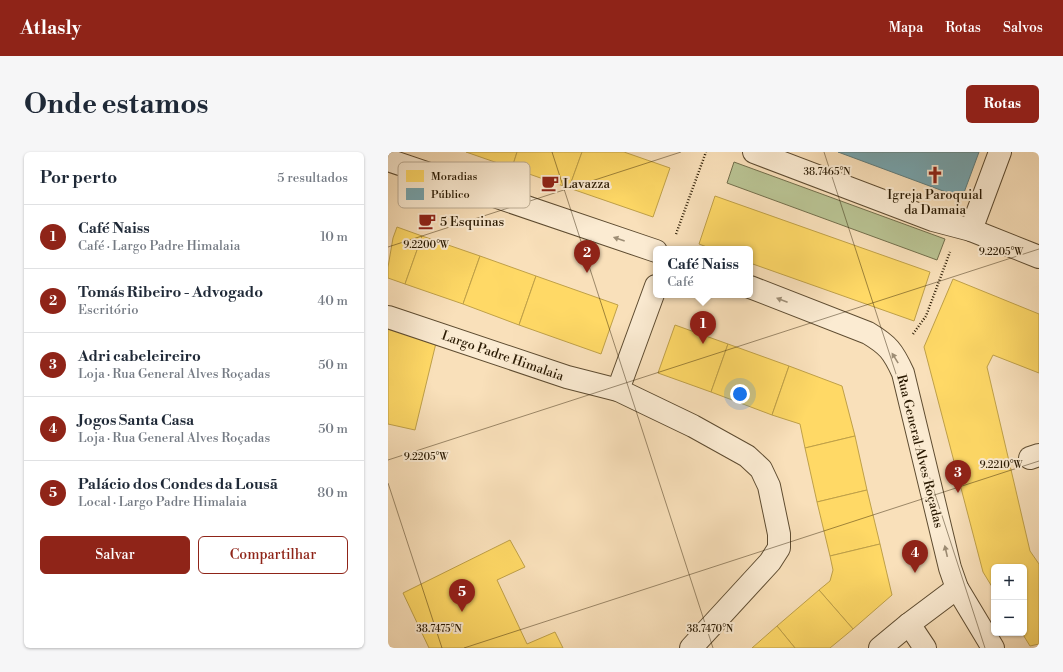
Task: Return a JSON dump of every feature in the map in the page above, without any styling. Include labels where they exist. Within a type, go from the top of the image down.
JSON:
[{"type":"street","points":[[754,152],[934,220],[971,230],[1039,257]]},
{"type":"street","points":[[971,230],[1000,152]]},
{"type":"street","points":[[388,160],[398,163]]},
{"type":"street","points":[[529,208],[653,250]]},
{"type":"street","name":"Rua General Alves Roçadas","points":[[753,288],[868,333],[884,342],[896,357],[903,373],[950,568],[957,588],[993,648]]},
{"type":"street","points":[[618,390],[653,294]]},
{"type":"street","name":"Largo Padre Himalaia","points":[[388,317],[567,377],[618,390],[693,426],[747,456],[761,469],[769,486],[779,534],[779,548],[770,562],[690,648]]},
{"type":"street","points":[[880,648],[957,588]]},
{"type":"street","points":[[909,624],[925,648]]},
{"type":"path","points":[[675,234],[706,152]]},
{"type":"path","points":[[926,316],[950,251]]},
{"type":"green space","points":[[734,162],[945,239],[937,260],[727,183]]},
{"type":"building: Moradias","points":[[466,152],[517,152],[514,162],[495,162]]},
{"type":"building: Moradias","points":[[517,152],[582,152],[569,188],[530,174],[530,162],[514,162]]},
{"type":"building: Moradias","points":[[582,152],[624,152],[670,168],[653,217],[569,188]]},
{"type":"building: Moradias","points":[[715,196],[930,272],[914,321],[753,264],[753,246],[704,246],[699,244]]},
{"type":"building: Moradias","points":[[397,227],[422,236],[405,284],[388,278],[388,267],[393,238]]},
{"type":"building: Moradias","points":[[422,236],[480,256],[463,304],[405,284]]},
{"type":"building: Moradias","points":[[480,256],[536,276],[519,325],[463,304]]},
{"type":"building: Moradias","points":[[536,276],[618,305],[601,354],[519,325]]},
{"type":"building: Moradias","points":[[953,279],[1039,314],[1039,373],[993,355],[987,367],[1030,551],[1039,564],[1039,644],[1030,646],[1024,636],[1027,636],[1027,564],[991,564],[991,585],[983,572],[924,347]]},
{"type":"building: Moradias","points":[[675,325],[728,344],[711,392],[658,373]]},
{"type":"building: Moradias","points":[[388,329],[436,343],[415,430],[388,424]]},
{"type":"building: Moradias","points":[[728,344],[789,366],[772,415],[711,392]]},
{"type":"building: Moradias","points":[[789,366],[842,386],[855,436],[805,448],[800,424],[772,415]]},
{"type":"building: Moradias","points":[[855,436],[867,490],[817,502],[805,448]]},
{"type":"building: Moradias","points":[[867,490],[880,544],[830,556],[817,502]]},
{"type":"building: Moradias","points":[[510,540],[525,567],[497,580],[527,644],[555,632],[563,648],[429,648],[403,593]]},
{"type":"building: Moradias","points":[[880,544],[892,595],[853,629],[819,590],[830,581],[833,570],[830,556]]},
{"type":"building: Moradias","points":[[819,590],[853,629],[830,648],[795,648],[777,626]]},
{"type":"building: Moradias","points":[[777,626],[795,648],[752,648]]},
{"type":"building: Público","name":"Igreja Paroquial da Damaia","points":[[838,152],[979,152],[962,198]]},
{"type":"place","name":"Igreja Paroquial da Damaia","points":[[935,175]]},
{"type":"place","name":"Lavazza","points":[[550,183]]},
{"type":"place","name":"5 Esquinas","points":[[427,221]]},
{"type":"place","name":"Tomás Ribeiro - Advogado","points":[[587,273]]},
{"type":"place","name":"Café Naiss","points":[[703,344]]},
{"type":"place","name":"Adri cabeleireiro","points":[[958,493]]},
{"type":"place","name":"Jogos Santa Casa","points":[[915,573]]},
{"type":"place","name":"Palácio dos Condes da Lousã","points":[[462,612]]}]
